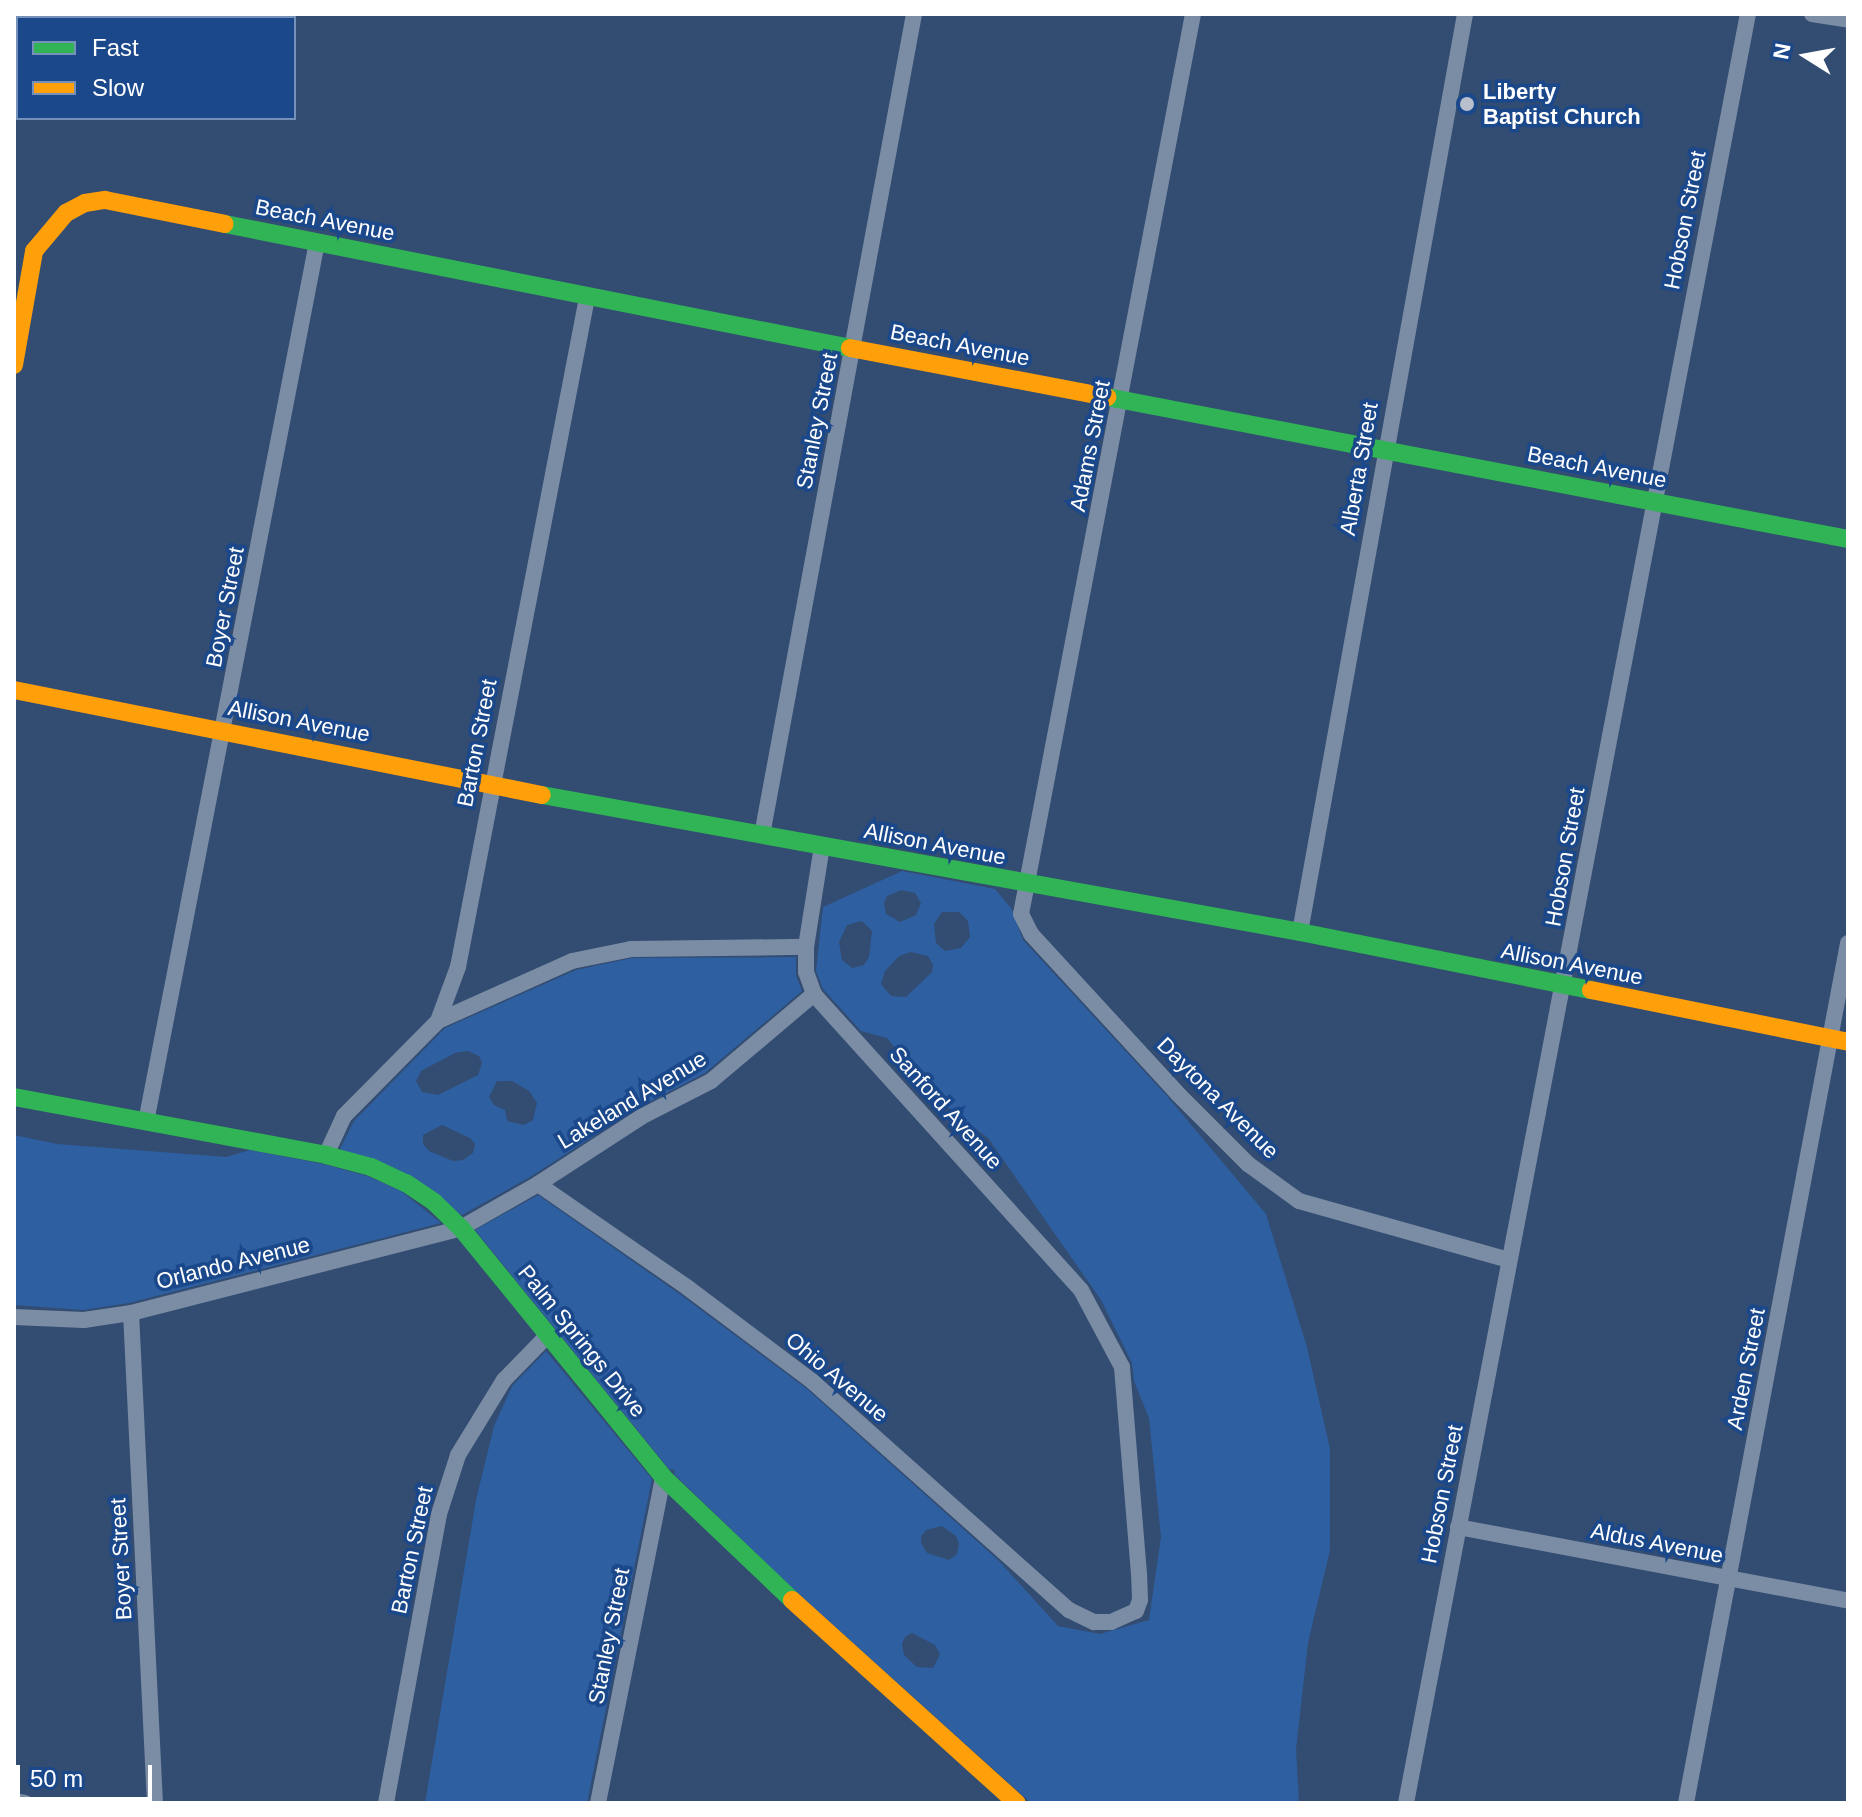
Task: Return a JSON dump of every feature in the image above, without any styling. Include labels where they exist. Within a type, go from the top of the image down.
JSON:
[{"type":"street","name":"Stanley Street","points":[[762,835],[914,14]]},
{"type":"street","name":"Adams Street","points":[[1026,885],[1193,14]]},
{"type":"street","name":"Alberta Street","points":[[1300,932],[1465,14]]},
{"type":"street","name":"Hobson Street","points":[[1406,1803],[1748,14]]},
{"type":"street","points":[[1812,14],[1848,20]]},
{"type":"street","name":"Beach Avenue","points":[[14,365],[34,251],[66,213],[85,203],[105,200],[587,298],[1848,539]]},
{"type":"street","name":"Boyer Street","points":[[146,1122],[317,242]]},
{"type":"street","name":"Barton Street","points":[[326,1155],[344,1116],[438,1021],[458,967],[587,298]]},
{"type":"street","name":"Allison Avenue","points":[[14,690],[491,785],[1026,885],[1300,932],[1839,1040]]},
{"type":"street","points":[[814,994],[806,972],[806,947],[822,846]]},
{"type":"street","name":"Daytona Avenue","points":[[1026,885],[1021,914],[1031,934],[1248,1164],[1299,1201],[1509,1260]]},
{"type":"street","name":"Arden Street","points":[[1686,1803],[1839,1040],[1848,943]]},
{"type":"street","points":[[438,1021],[572,961],[631,949],[806,947]]},
{"type":"street","name":"Lakeland Avenue","points":[[461,1228],[538,1184],[641,1117],[711,1081],[814,994]]},
{"type":"street","name":"Sanford Avenue","points":[[814,994],[1081,1290],[1122,1367],[1140,1600],[1136,1611],[1126,1617],[1111,1622],[1094,1622]]},
{"type":"street","name":"Palm Springs Drive","points":[[14,1097],[326,1155],[371,1167],[406,1183],[434,1202],[461,1228],[663,1477],[784,1593],[1017,1803]]},
{"type":"street","name":"Ohio Avenue","points":[[538,1184],[688,1288],[813,1382],[1069,1610],[1094,1622]]},
{"type":"street","name":"Orlando Avenue","points":[[14,1317],[84,1320],[131,1313],[461,1228]]},
{"type":"street","name":"Boyer Street","points":[[131,1313],[155,1803]]},
{"type":"street","name":"Barton Street","points":[[386,1803],[439,1514],[458,1455],[504,1380],[547,1336]]},
{"type":"street","name":"Stanley Street","points":[[598,1803],[663,1477]]},
{"type":"street","name":"Aldus Avenue","points":[[1458,1527],[1848,1601]]},
{"type":"street","points":[[14,1801],[25,1803]]},
{"type":"shaded area","points":[[902,871],[995,889],[1011,908],[1023,940],[1167,1096],[1266,1214],[1307,1347],[1330,1449],[1330,1550],[1308,1643],[1296,1749],[1299,1803],[1031,1803],[791,1587],[674,1474],[675,1470],[669,1469],[475,1230],[538,1195],[681,1295],[807,1389],[998,1560],[1058,1626],[1100,1634],[1149,1620],[1161,1537],[1149,1418],[1134,1381],[1132,1363],[1101,1300],[988,1138],[934,1097],[887,1038],[861,1031],[823,989],[816,971],[823,907]],"holes":[[[901,890],[915,893],[921,903],[916,915],[900,922],[886,914],[884,903],[887,896]],[[942,912],[959,912],[968,921],[970,937],[961,948],[945,951],[936,943],[934,924]],[[862,921],[872,931],[869,957],[864,965],[852,968],[842,960],[839,942],[847,925]],[[911,952],[928,956],[933,965],[932,972],[906,997],[891,996],[881,984],[885,971],[899,956]],[[942,1526],[956,1536],[959,1543],[957,1554],[949,1560],[927,1553],[921,1537],[926,1530]],[[912,1633],[935,1645],[940,1654],[933,1668],[917,1667],[904,1655],[902,1644],[905,1637]]]},
{"type":"shaded area","points":[[796,957],[796,975],[802,991],[705,1073],[636,1109],[530,1177],[462,1215],[340,1149],[354,1121],[445,1028],[576,970],[632,958]],"holes":[[[468,1051],[479,1056],[482,1063],[478,1075],[438,1095],[422,1092],[416,1081],[421,1071],[455,1053]],[[497,1081],[512,1081],[529,1091],[537,1103],[533,1120],[524,1125],[507,1121],[505,1110],[494,1105],[489,1097]],[[442,1125],[470,1138],[475,1144],[473,1153],[463,1160],[453,1161],[429,1151],[423,1144],[423,1135]]]},
{"type":"shaded area","points":[[14,1135],[57,1144],[226,1157],[250,1150],[323,1164],[367,1176],[401,1191],[441,1223],[129,1303],[83,1310],[14,1305]]},
{"type":"shaded area","points":[[546,1351],[652,1479],[587,1803],[425,1803],[476,1500],[494,1426],[512,1386]]},
{"type":"traffic: fast","points":[[225,224],[850,348]]},
{"type":"traffic: fast","points":[[1107,397],[1848,539]]},
{"type":"traffic: fast","points":[[542,795],[1300,932],[1591,990]]},
{"type":"traffic: fast","points":[[14,1097],[326,1155],[371,1167],[406,1183],[434,1202],[461,1228],[663,1477],[792,1600]]},
{"type":"traffic: slow","points":[[14,365],[34,251],[66,213],[85,203],[105,200],[225,224]]},
{"type":"traffic: slow","points":[[850,348],[1107,397]]},
{"type":"traffic: slow","points":[[14,690],[542,795]]},
{"type":"traffic: slow","points":[[1591,990],[1848,1042]]},
{"type":"traffic: slow","points":[[792,1600],[1017,1803]]},
{"type":"place","name":"Liberty Baptist Church","points":[[1467,104]]}]
